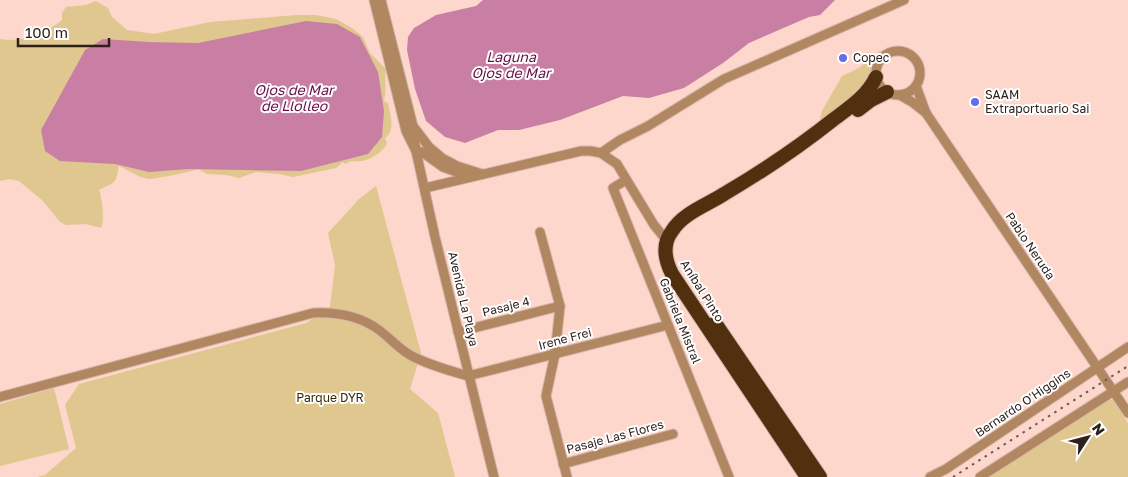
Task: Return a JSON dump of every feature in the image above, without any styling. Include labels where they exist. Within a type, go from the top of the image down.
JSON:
[{"type":"highway","points":[[671,244],[676,225],[685,217],[754,176],[806,141],[864,95],[876,77]]},
{"type":"highway","name":"Aníbal Pinto","points":[[807,477],[672,274],[666,257],[671,244],[678,239],[686,227],[775,173],[863,106],[893,94]]},
{"type":"highway","name":"Aníbal Pinto","points":[[671,244],[679,269],[820,477]]},
{"type":"street","points":[[374,0],[406,131],[416,150],[422,152],[443,167],[470,177]]},
{"type":"street","name":"Avenida La Playa","points":[[381,0],[413,126],[416,150],[468,376],[494,477]]},
{"type":"street","points":[[602,153],[620,140],[648,126],[724,79],[904,0]]},
{"type":"street","points":[[894,52],[904,52],[912,56],[919,68],[920,77],[916,86],[909,92],[893,94],[880,86],[876,77],[876,68],[883,57],[894,52]]},
{"type":"street","name":"Pablo Neruda","points":[[916,86],[926,114],[1128,413]]},
{"type":"street","name":"Pablo Neruda","points":[[893,94],[912,102],[926,114]]},
{"type":"street","points":[[413,126],[429,147],[442,158],[465,170],[484,174]]},
{"type":"street","points":[[425,188],[581,151],[602,153],[617,164],[654,225],[671,244]]},
{"type":"street","name":"Gabriela Mistral","points":[[626,180],[613,188],[729,477]]},
{"type":"street","points":[[540,232],[560,306],[555,354],[546,396],[567,477]]},
{"type":"street","name":"Pasaje 4","points":[[458,332],[560,306]]},
{"type":"street","points":[[0,397],[312,313],[339,314],[356,318],[373,326],[398,347],[417,358],[436,367],[468,376]]},
{"type":"street","name":"Irene Frei","points":[[468,376],[668,325]]},
{"type":"street","name":"Bernardo O'Higgins","points":[[930,477],[946,469],[1128,347]]},
{"type":"street","points":[[980,477],[1128,382]]},
{"type":"street","name":"Pasaje Las Flores","points":[[564,464],[673,434]]},
{"type":"green space","name":"Ojos de Mar de Llolleo","points":[[96,1],[108,8],[112,17],[127,30],[154,34],[210,22],[297,15],[316,15],[336,19],[363,37],[370,53],[386,69],[384,101],[388,103],[391,122],[390,131],[385,138],[387,144],[369,159],[345,164],[343,162],[336,168],[293,177],[256,172],[239,178],[207,174],[198,169],[148,179],[119,166],[113,183],[99,190],[103,209],[101,228],[86,224],[66,225],[60,222],[42,200],[19,181],[10,179],[0,181],[0,39],[17,40],[41,33],[62,20],[62,13],[66,7],[86,5]]},
{"type":"green space","points":[[881,50],[868,84],[848,104],[818,126],[822,111],[842,76],[859,68]]},
{"type":"green space","name":"Parque DYR","points":[[376,186],[421,353],[410,389],[438,413],[455,477],[37,477],[45,475],[76,448],[65,405],[79,384],[306,323],[330,307],[335,265],[328,233],[359,199]]},
{"type":"green space","points":[[54,388],[69,449],[0,466],[0,404]]},
{"type":"green space","points":[[1110,400],[1113,400],[1128,423],[1128,477],[988,477]]},
{"type":"water","name":"Laguna Ojos de Mar","points":[[483,0],[835,0],[820,15],[809,17],[749,43],[723,63],[684,88],[649,98],[623,96],[560,120],[519,130],[498,130],[465,143],[445,137],[426,121],[415,89],[407,50],[408,37],[414,28],[436,15],[476,6]]},
{"type":"water","name":"Ojos de Mar de Llolleo","points":[[306,21],[337,24],[360,37],[378,72],[384,111],[382,137],[368,154],[301,171],[189,169],[149,172],[115,164],[60,161],[45,151],[41,130],[85,50],[103,39],[198,43]]},
{"type":"railway","points":[[953,477],[1128,366]]},
{"type":"place","name":"Copec","points":[[843,58]]},
{"type":"place","name":"SAAM Extraportuario Sai","points":[[975,102]]}]
